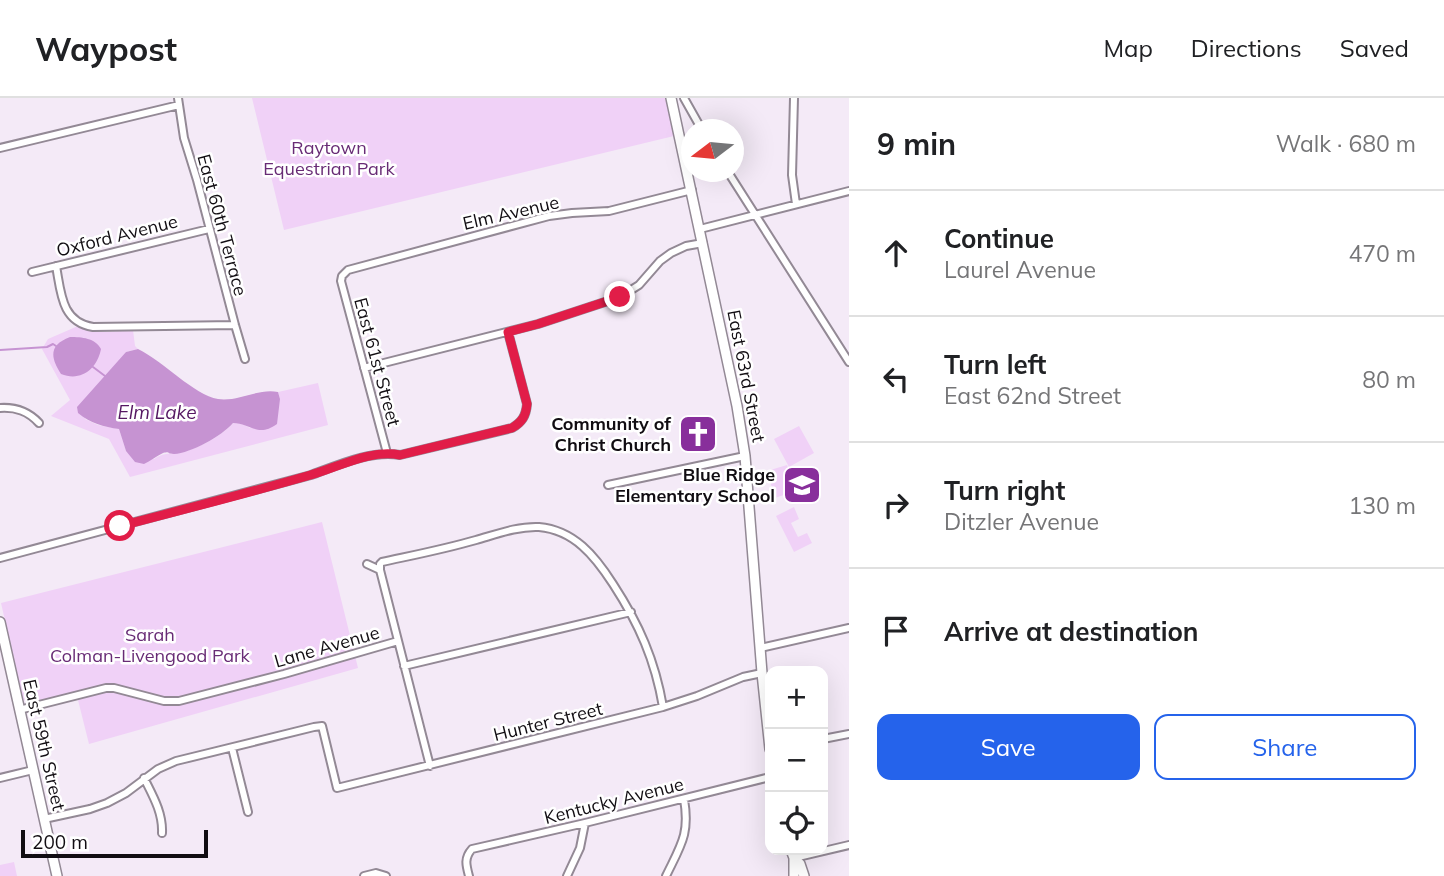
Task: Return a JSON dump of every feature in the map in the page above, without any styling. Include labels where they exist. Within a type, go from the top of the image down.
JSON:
[{"type":"main road","name":"East 63rd Street","points":[[671,98],[737,405],[745,456],[768,729]]},
{"type":"main road","name":"East 59th Street","points":[[0,622],[4,662],[19,710],[57,876]]},
{"type":"main road","points":[[793,855],[794,876]]},
{"type":"main road","points":[[794,855],[804,876]]},
{"type":"street","points":[[684,98],[696,119]]},
{"type":"street","points":[[794,98],[792,175],[796,204]]},
{"type":"street","points":[[0,148],[179,101]]},
{"type":"street","name":"East 60th Terrace","points":[[179,101],[184,138],[245,359]]},
{"type":"street","points":[[734,182],[849,362]]},
{"type":"street","name":"Elm Avenue","points":[[342,278],[348,270],[526,222],[572,213],[609,211],[692,190]]},
{"type":"street","points":[[700,229],[849,191]]},
{"type":"street","name":"Oxford Avenue","points":[[32,272],[209,229]]},
{"type":"street","points":[[364,368],[538,324],[620,297],[639,285],[660,261],[671,253],[686,246],[703,243]]},
{"type":"street","points":[[56,266],[66,310],[75,321],[85,326],[235,326]]},
{"type":"street","name":"East 61st Street","points":[[342,278],[387,453]]},
{"type":"street","points":[[0,558],[311,475],[344,462],[387,453],[400,455],[512,428],[525,416],[527,404],[508,332]]},
{"type":"street","points":[[0,408],[22,410],[32,415],[39,423]]},
{"type":"street","points":[[608,485],[745,456]]},
{"type":"street","points":[[430,766],[380,570],[382,562],[502,532],[538,527],[558,531],[590,552],[631,612],[651,657],[663,707]]},
{"type":"street","points":[[367,564],[380,570]]},
{"type":"street","points":[[404,666],[631,612]]},
{"type":"street","points":[[760,648],[849,628]]},
{"type":"street","name":"Lane Avenue","points":[[19,710],[106,688],[164,701],[179,701],[398,641]]},
{"type":"street","name":"Hunter Street","points":[[232,748],[322,726],[337,788],[663,707],[743,677],[762,673]]},
{"type":"street","points":[[828,738],[849,734]]},
{"type":"street","points":[[44,819],[107,803],[126,793],[158,769],[176,761],[232,748],[248,812]]},
{"type":"street","points":[[0,778],[33,770]]},
{"type":"street","points":[[144,778],[160,812],[162,833]]},
{"type":"street","name":"Kentucky Avenue","points":[[469,876],[466,863],[467,855],[472,849],[765,778]]},
{"type":"street","points":[[666,876],[685,836],[687,818],[684,799]]},
{"type":"street","points":[[567,876],[580,848],[584,823]]},
{"type":"street","points":[[828,848],[849,845]]},
{"type":"street","points":[[364,876],[376,873],[386,876]]},
{"type":"green space","name":"Raytown Equestrian Park","points":[[252,98],[665,98],[674,136],[284,230]]},
{"type":"green space","points":[[78,326],[98,331],[133,330],[135,346],[138,349],[126,352],[85,419],[119,429],[126,451],[154,459],[183,452],[214,438],[233,423],[241,423],[250,428],[280,399],[278,392],[318,383],[328,425],[130,477],[109,439],[51,416],[70,400],[42,349],[48,339]]},
{"type":"green space","points":[[799,426],[814,453],[789,467],[774,439]]},
{"type":"green space","points":[[787,465],[795,491],[775,498],[767,471]]},
{"type":"green space","points":[[794,507],[799,519],[791,523],[798,537],[807,533],[812,543],[794,552],[776,516]]},
{"type":"green space","name":"Sarah Colman-Livengood Park","points":[[322,522],[358,668],[89,744],[76,692],[30,703],[23,699],[1,603]]},
{"type":"green space","points":[[14,862],[17,876],[0,876],[0,865]]},
{"type":"water","points":[[70,337],[92,340],[101,349],[92,368],[81,375],[61,374],[53,357],[58,344]]},
{"type":"water","name":"Elm Lake","points":[[138,349],[189,385],[218,399],[278,392],[280,399],[277,424],[259,430],[233,423],[214,438],[189,451],[163,453],[144,464],[135,462],[126,451],[119,429],[87,419],[78,413],[77,407],[126,352]]},
{"type":"waterway","points":[[0,350],[47,347],[53,344],[56,346]]},
{"type":"waterway","points":[[93,367],[105,376]]},
{"type":"place","name":"Community of Christ Church","points":[[698,434]]},
{"type":"place","name":"Blue Ridge Elementary School","points":[[802,485]]},
{"type":"route","points":[[120,526],[311,475],[344,462],[387,453],[400,455],[512,428],[526,415],[527,404],[508,332],[620,297]]}]
